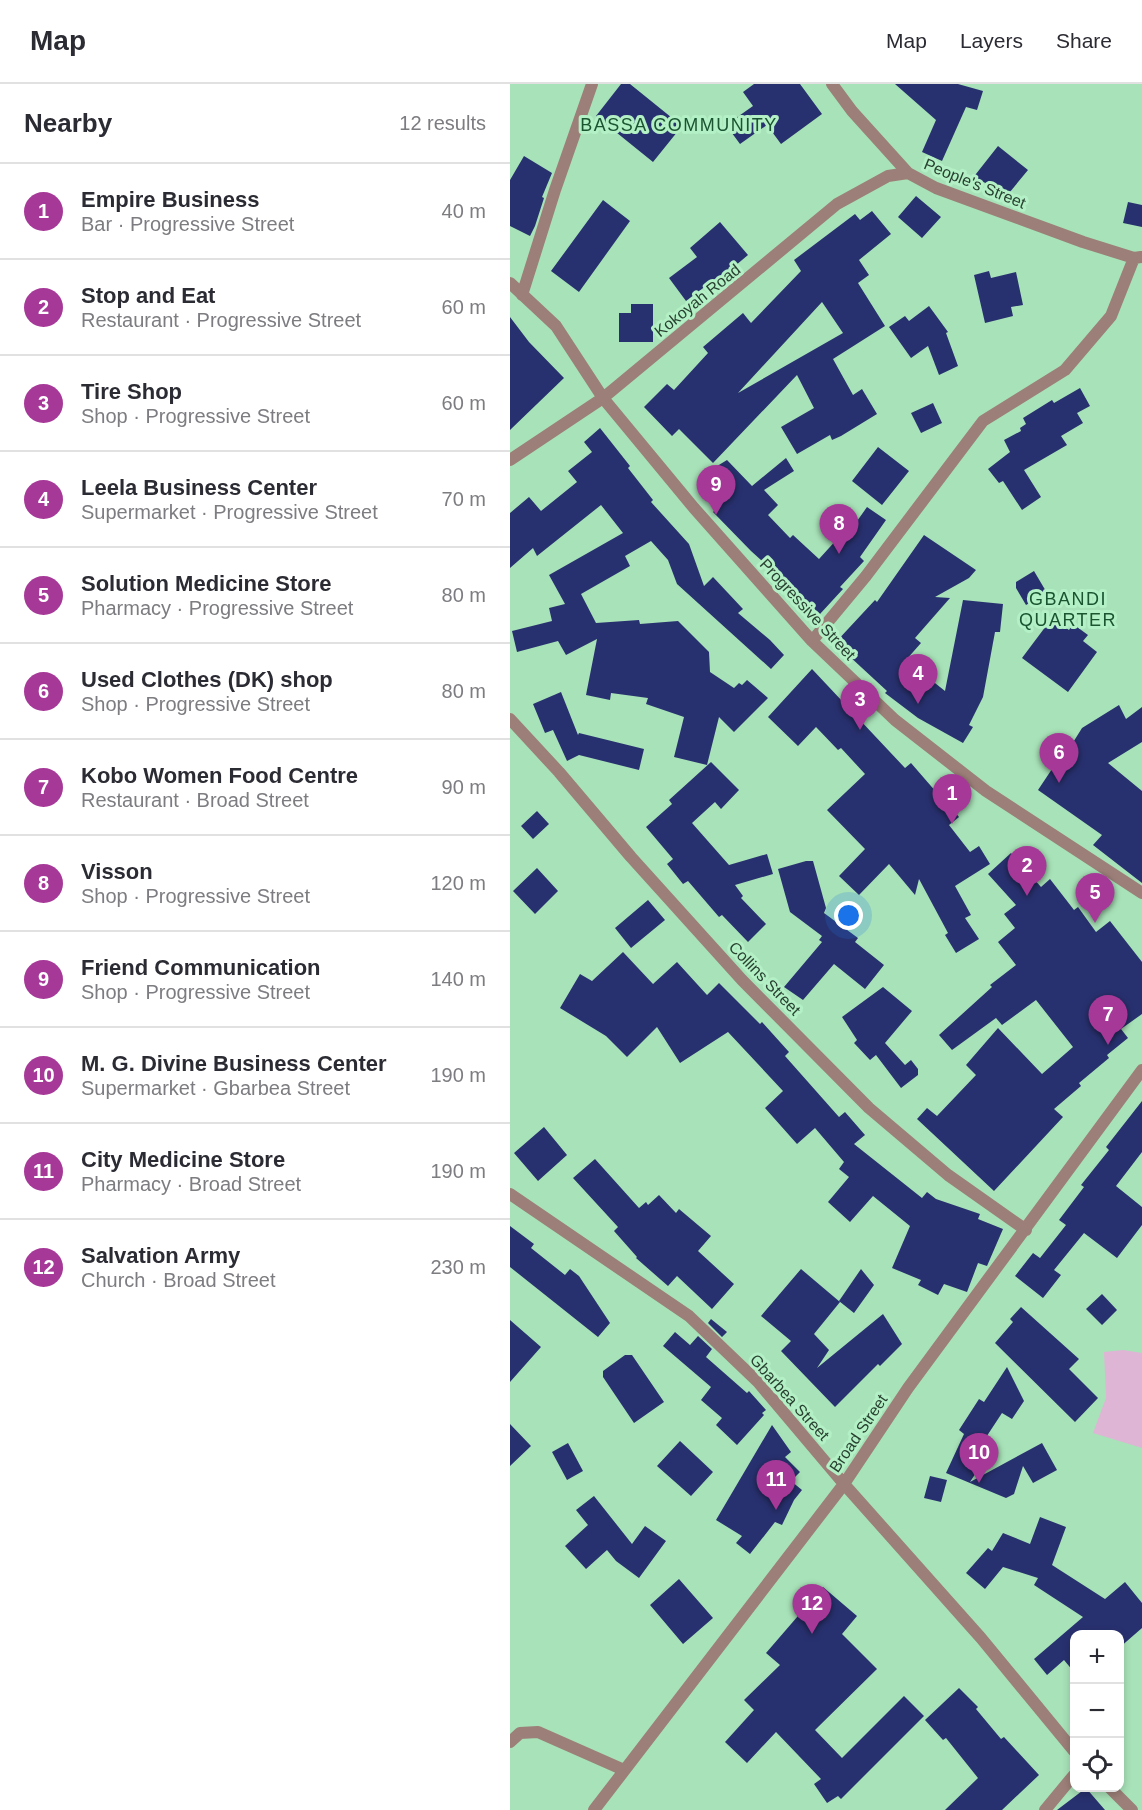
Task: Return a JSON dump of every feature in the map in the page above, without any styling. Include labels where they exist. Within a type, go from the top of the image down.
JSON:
[{"type":"street","points":[[522,295],[592,84]]},
{"type":"street","name":"People's Street","points":[[832,84],[852,111],[908,174],[936,188],[1083,242],[1138,257]]},
{"type":"street","name":"Kokoyah Road","points":[[510,460],[603,398],[837,204],[888,176],[908,174]]},
{"type":"street","points":[[812,641],[866,576],[983,421],[1065,370],[1111,316],[1138,257]]},
{"type":"street","name":"Progressive Street","points":[[510,283],[556,326],[603,398],[694,508],[812,641],[895,720],[986,791],[1142,893]]},
{"type":"street","name":"Collins Street","points":[[510,719],[559,772],[630,858],[742,980],[869,1108],[948,1175],[1026,1230]]},
{"type":"street","name":"Broad Street","points":[[594,1810],[843,1484],[908,1388],[1142,1070]]},
{"type":"street","name":"Gbarbea Street","points":[[510,1194],[689,1316],[758,1383],[843,1484],[981,1638],[1070,1746]]},
{"type":"street","points":[[510,1742],[520,1733],[538,1732],[624,1770]]},
{"type":"street","points":[[1045,1810],[1070,1780]]},
{"type":"street","points":[[1114,1792],[1132,1810]]},
{"type":"shaded area","points":[[1123,1350],[1142,1353],[1142,1448],[1093,1433],[1106,1398],[1104,1352]]},
{"type":"building","points":[[621,84],[630,84],[682,126],[653,162],[596,116]]},
{"type":"building","points":[[754,84],[800,84],[822,114],[781,144],[767,125],[740,144],[726,125],[753,106],[743,92]]},
{"type":"building","points":[[895,84],[958,84],[983,91],[977,110],[966,107],[942,161],[922,152],[936,120]]},
{"type":"building","points":[[998,146],[1028,170],[1005,198],[986,183],[972,179]]},
{"type":"building","points":[[524,156],[552,173],[530,236],[510,226],[510,180]]},
{"type":"building","points":[[916,196],[941,217],[922,238],[898,217]]},
{"type":"building","points":[[603,200],[630,221],[579,292],[551,271]]},
{"type":"building","points":[[1128,202],[1142,205],[1142,227],[1123,223]]},
{"type":"building","points":[[872,211],[891,234],[859,260],[869,275],[858,283],[885,326],[833,359],[853,395],[862,389],[877,414],[841,436],[832,440],[830,435],[797,454],[781,427],[814,408],[797,375],[713,463],[679,429],[672,436],[644,407],[667,384],[674,390],[708,353],[703,347],[743,313],[751,323],[801,271],[794,260],[855,214],[860,220]],"holes":[[[822,302],[843,333],[738,393]]]},
{"type":"building","points":[[720,222],[748,255],[717,281],[715,279],[686,301],[669,278],[697,257],[690,248]]},
{"type":"building","points":[[989,271],[991,278],[1016,272],[1023,305],[1011,307],[1013,316],[985,323],[974,275]]},
{"type":"building","points":[[631,304],[653,304],[653,342],[619,342],[619,313],[631,313]]},
{"type":"building","points":[[929,306],[948,332],[946,333],[958,366],[939,375],[928,346],[911,358],[889,327],[905,316],[909,321]]},
{"type":"building","points":[[510,317],[529,342],[564,378],[510,430]]},
{"type":"building","points":[[1080,388],[1090,406],[1077,413],[1083,423],[1061,436],[1067,445],[1024,470],[1041,497],[1022,510],[1003,481],[999,483],[988,469],[1010,452],[1004,440],[1021,431],[1020,428],[1026,424],[1023,418],[1052,400],[1054,403]]},
{"type":"building","points":[[933,403],[942,423],[921,433],[911,413]]},
{"type":"building","points":[[600,428],[630,466],[628,468],[653,500],[651,502],[689,544],[704,586],[713,577],[743,609],[738,613],[784,655],[771,669],[677,584],[668,560],[651,541],[625,556],[630,566],[581,594],[596,623],[639,620],[640,624],[678,621],[709,652],[710,672],[734,688],[747,680],[768,698],[734,732],[719,717],[707,765],[674,757],[684,717],[646,704],[648,698],[611,693],[610,700],[586,695],[597,639],[566,655],[558,641],[517,652],[512,631],[552,621],[549,608],[565,604],[549,575],[623,533],[601,505],[537,556],[533,548],[510,568],[510,513],[529,497],[541,511],[577,482],[568,471],[592,452],[584,442]]},
{"type":"building","points":[[878,447],[909,471],[882,505],[852,481]]},
{"type":"building","points":[[786,458],[794,471],[764,490],[778,505],[768,515],[790,538],[793,535],[819,559],[839,537],[843,541],[867,507],[886,520],[860,557],[864,561],[840,587],[843,589],[820,614],[751,551],[713,512],[718,507],[708,495],[714,490],[701,476],[727,460],[752,486]]},
{"type":"building","points":[[924,535],[976,570],[969,578],[935,597],[950,598],[915,638],[921,643],[906,660],[945,691],[963,600],[1003,604],[1000,632],[995,632],[983,697],[969,725],[973,727],[963,743],[918,718],[885,693],[887,691],[835,643],[875,600],[877,602]]},
{"type":"building","points":[[1034,571],[1047,593],[1026,605],[1016,588],[1016,582]]},
{"type":"building","points":[[1052,618],[1069,630],[1073,624],[1088,635],[1083,641],[1097,652],[1068,692],[1022,658]]},
{"type":"building","points":[[812,669],[905,768],[911,763],[938,792],[959,817],[949,825],[970,852],[979,846],[990,864],[955,886],[971,915],[965,918],[979,939],[956,953],[919,879],[915,895],[889,864],[859,895],[839,876],[865,849],[827,810],[865,774],[841,748],[838,750],[816,727],[798,746],[768,717]]},
{"type":"building","points":[[561,692],[578,735],[579,733],[644,749],[639,770],[579,755],[567,761],[553,730],[545,733],[533,704]]},
{"type":"building","points":[[1119,705],[1126,719],[1142,707],[1142,742],[1108,763],[1142,791],[1142,883],[1093,845],[1102,835],[1038,790],[1056,763],[1059,765],[1082,728]]},
{"type":"building","points":[[711,762],[739,790],[721,809],[715,802],[692,823],[729,865],[767,854],[773,874],[735,885],[743,896],[741,898],[766,924],[748,942],[722,915],[719,917],[688,881],[683,884],[667,864],[673,859],[646,827],[672,804],[669,800]]},
{"type":"building","points":[[537,811],[549,824],[533,839],[521,826]]},
{"type":"building","points":[[1011,853],[1041,887],[1050,879],[1074,910],[1078,907],[1096,932],[1110,921],[1142,962],[1142,1014],[1121,1029],[1128,1038],[1107,1055],[1109,1058],[1079,1083],[1081,1086],[1054,1109],[1063,1117],[994,1191],[917,1119],[927,1108],[937,1116],[976,1075],[966,1065],[998,1028],[1042,1074],[1073,1047],[1036,1000],[1002,1025],[996,1018],[952,1050],[939,1035],[992,987],[990,985],[1016,965],[998,942],[1015,928],[1004,914],[1016,905],[988,874]]},
{"type":"building","points":[[813,861],[826,908],[824,913],[858,938],[855,942],[884,965],[865,989],[834,964],[803,1000],[784,987],[822,942],[819,940],[822,936],[790,912],[778,869]]},
{"type":"building","points":[[537,868],[558,891],[535,914],[513,891]]},
{"type":"building","points":[[648,900],[665,920],[631,948],[615,928]]},
{"type":"building","points":[[623,952],[653,984],[677,962],[707,995],[719,983],[760,1024],[762,1022],[789,1052],[785,1056],[839,1117],[845,1112],[865,1135],[854,1144],[922,1198],[927,1192],[936,1199],[980,1214],[978,1219],[1003,1229],[987,1266],[978,1263],[967,1292],[944,1284],[938,1295],[918,1285],[921,1280],[892,1268],[910,1226],[873,1196],[850,1222],[828,1202],[849,1177],[839,1169],[844,1162],[815,1128],[797,1144],[765,1108],[783,1091],[728,1032],[680,1063],[657,1027],[627,1057],[606,1036],[560,1008],[580,974],[592,981]]},
{"type":"building","points":[[883,987],[912,1011],[885,1043],[905,1065],[911,1060],[918,1069],[918,1075],[901,1088],[876,1055],[870,1060],[854,1043],[857,1040],[842,1017]]},
{"type":"building","points":[[1142,1101],[1142,1152],[1116,1186],[1142,1207],[1142,1225],[1117,1258],[1084,1233],[1054,1270],[1061,1275],[1043,1298],[1015,1276],[1033,1253],[1040,1258],[1066,1225],[1059,1220],[1084,1187],[1081,1185],[1109,1150],[1106,1147]]},
{"type":"building","points":[[544,1127],[567,1155],[538,1181],[514,1153]]},
{"type":"building","points":[[595,1159],[639,1208],[646,1202],[648,1205],[659,1195],[676,1213],[679,1209],[711,1236],[698,1251],[734,1284],[712,1309],[677,1276],[668,1286],[636,1258],[614,1231],[618,1227],[573,1178]]},
{"type":"building","points":[[510,1226],[534,1244],[531,1248],[565,1275],[570,1269],[579,1276],[610,1323],[598,1337],[510,1267]]},
{"type":"building","points":[[801,1269],[840,1302],[814,1334],[829,1350],[817,1368],[883,1314],[902,1344],[880,1366],[878,1364],[835,1407],[781,1351],[791,1341],[761,1316]]},
{"type":"building","points":[[861,1269],[874,1285],[854,1313],[839,1301]]},
{"type":"building","points":[[1102,1294],[1117,1310],[1102,1325],[1086,1309]]},
{"type":"building","points":[[1021,1307],[1079,1359],[1069,1369],[1098,1398],[1075,1422],[995,1343],[1013,1322],[1010,1319]]},
{"type":"building","points":[[711,1319],[727,1332],[722,1337],[708,1323]]},
{"type":"building","points":[[510,1320],[541,1347],[510,1382]]},
{"type":"building","points":[[675,1332],[690,1345],[698,1336],[712,1349],[706,1357],[747,1393],[749,1391],[766,1410],[737,1445],[716,1425],[722,1418],[701,1400],[711,1387],[663,1346]]},
{"type":"building","points":[[625,1355],[632,1355],[664,1402],[634,1423],[603,1377],[603,1371]]},
{"type":"building","points":[[1007,1367],[1024,1401],[1012,1419],[1002,1413],[979,1448],[989,1453],[970,1482],[1042,1443],[1057,1470],[1033,1483],[1023,1466],[1014,1494],[1006,1498],[946,1473],[964,1434],[959,1430],[979,1399],[984,1402]]},
{"type":"building","points":[[510,1424],[531,1446],[510,1466]]},
{"type":"building","points":[[772,1425],[791,1452],[785,1457],[800,1472],[791,1481],[802,1490],[794,1500],[782,1525],[775,1522],[750,1554],[736,1543],[742,1536],[716,1520]]},
{"type":"building","points":[[680,1441],[713,1472],[691,1496],[657,1466]]},
{"type":"building","points":[[568,1443],[583,1471],[567,1480],[552,1452]]},
{"type":"building","points":[[930,1476],[947,1480],[941,1502],[924,1498]]},
{"type":"building","points":[[594,1496],[632,1544],[645,1526],[666,1541],[639,1578],[616,1561],[607,1550],[586,1569],[565,1546],[588,1525],[576,1510]]},
{"type":"building","points":[[1040,1517],[1066,1527],[1052,1565],[1105,1599],[1125,1582],[1142,1603],[1142,1628],[1124,1644],[1124,1630],[1070,1630],[1070,1667],[1064,1660],[1047,1675],[1034,1659],[1083,1617],[1034,1585],[1038,1578],[1003,1567],[985,1589],[966,1573],[988,1548],[992,1551],[1003,1533],[1030,1544]]},
{"type":"building","points":[[679,1579],[713,1618],[683,1644],[650,1605]]},
{"type":"building","points":[[823,1587],[857,1616],[842,1634],[877,1669],[815,1730],[842,1758],[904,1696],[924,1716],[841,1799],[838,1796],[827,1803],[814,1784],[821,1779],[776,1732],[747,1763],[725,1742],[754,1710],[744,1700],[780,1665],[766,1653]]},
{"type":"building","points":[[959,1688],[978,1707],[976,1709],[1001,1739],[1004,1737],[1039,1775],[1002,1810],[945,1810],[978,1778],[946,1738],[943,1740],[925,1720]]},
{"type":"building","points":[[1081,1792],[1089,1792],[1105,1810],[1057,1810]]},
{"type":"place","name":"Friend Communication","points":[[716,515]]},
{"type":"place","name":"Visson","points":[[839,554]]},
{"type":"place","name":"Leela Business Center","points":[[918,704]]},
{"type":"place","name":"Tire Shop","points":[[860,730]]},
{"type":"place","name":"Used Clothes (DK) shop","points":[[1059,783]]},
{"type":"place","name":"Empire Business","points":[[952,824]]},
{"type":"place","name":"Stop and Eat","points":[[1027,896]]},
{"type":"place","name":"Solution Medicine Store","points":[[1095,923]]},
{"type":"place","name":"Kobo Women Food Centre","points":[[1108,1045]]},
{"type":"place","name":"M. G. Divine Business Center","points":[[979,1483]]},
{"type":"place","name":"City Medicine Store","points":[[776,1510]]},
{"type":"place","name":"Salvation Army","points":[[812,1634]]},
{"type":"district","name":"BASSA COMMUNITY","points":[[679,125]]},
{"type":"district","name":"GBANDI QUARTER","points":[[1068,609]]}]
